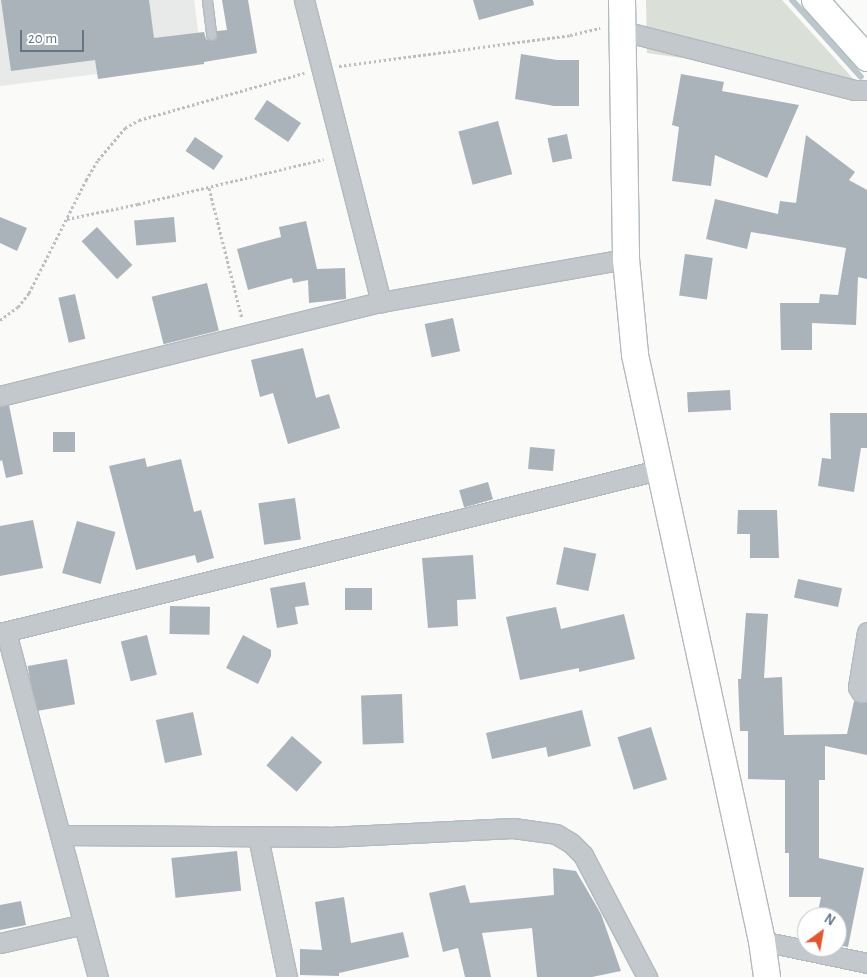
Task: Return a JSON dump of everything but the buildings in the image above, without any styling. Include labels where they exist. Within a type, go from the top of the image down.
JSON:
[{"type":"street","points":[[304,0],[381,302]]},
{"type":"street","points":[[622,0],[616,29],[626,259],[635,355],[658,470],[762,941],[767,977]]},
{"type":"street","points":[[816,0],[867,58]]},
{"type":"street","points":[[616,29],[854,90],[867,90]]},
{"type":"street","points":[[2,392],[246,336],[381,302],[626,259]]},
{"type":"street","points":[[98,977],[3,633],[658,470]]},
{"type":"street","points":[[867,632],[858,687],[861,692],[867,692]]},
{"type":"street","points":[[60,836],[328,838],[513,828],[556,834],[571,842],[583,855],[647,977]]},
{"type":"street","points":[[258,837],[287,977]]},
{"type":"street","points":[[0,943],[84,924]]},
{"type":"street","points":[[762,941],[867,963]]},
{"type":"lane","points":[[207,0],[211,35]]},
{"type":"path","points":[[0,320],[18,307],[29,293],[98,160],[125,128],[139,120],[322,68],[616,29]]},
{"type":"path","points":[[67,219],[209,188],[344,154]]},
{"type":"path","points":[[209,188],[246,336]]},
{"type":"shaded area","points":[[0,0],[194,0],[202,61],[0,86]]},
{"type":"shaded area","points":[[646,0],[782,0],[857,83],[647,53]]},
{"type":"waterway","points":[[792,0],[861,77]]}]
